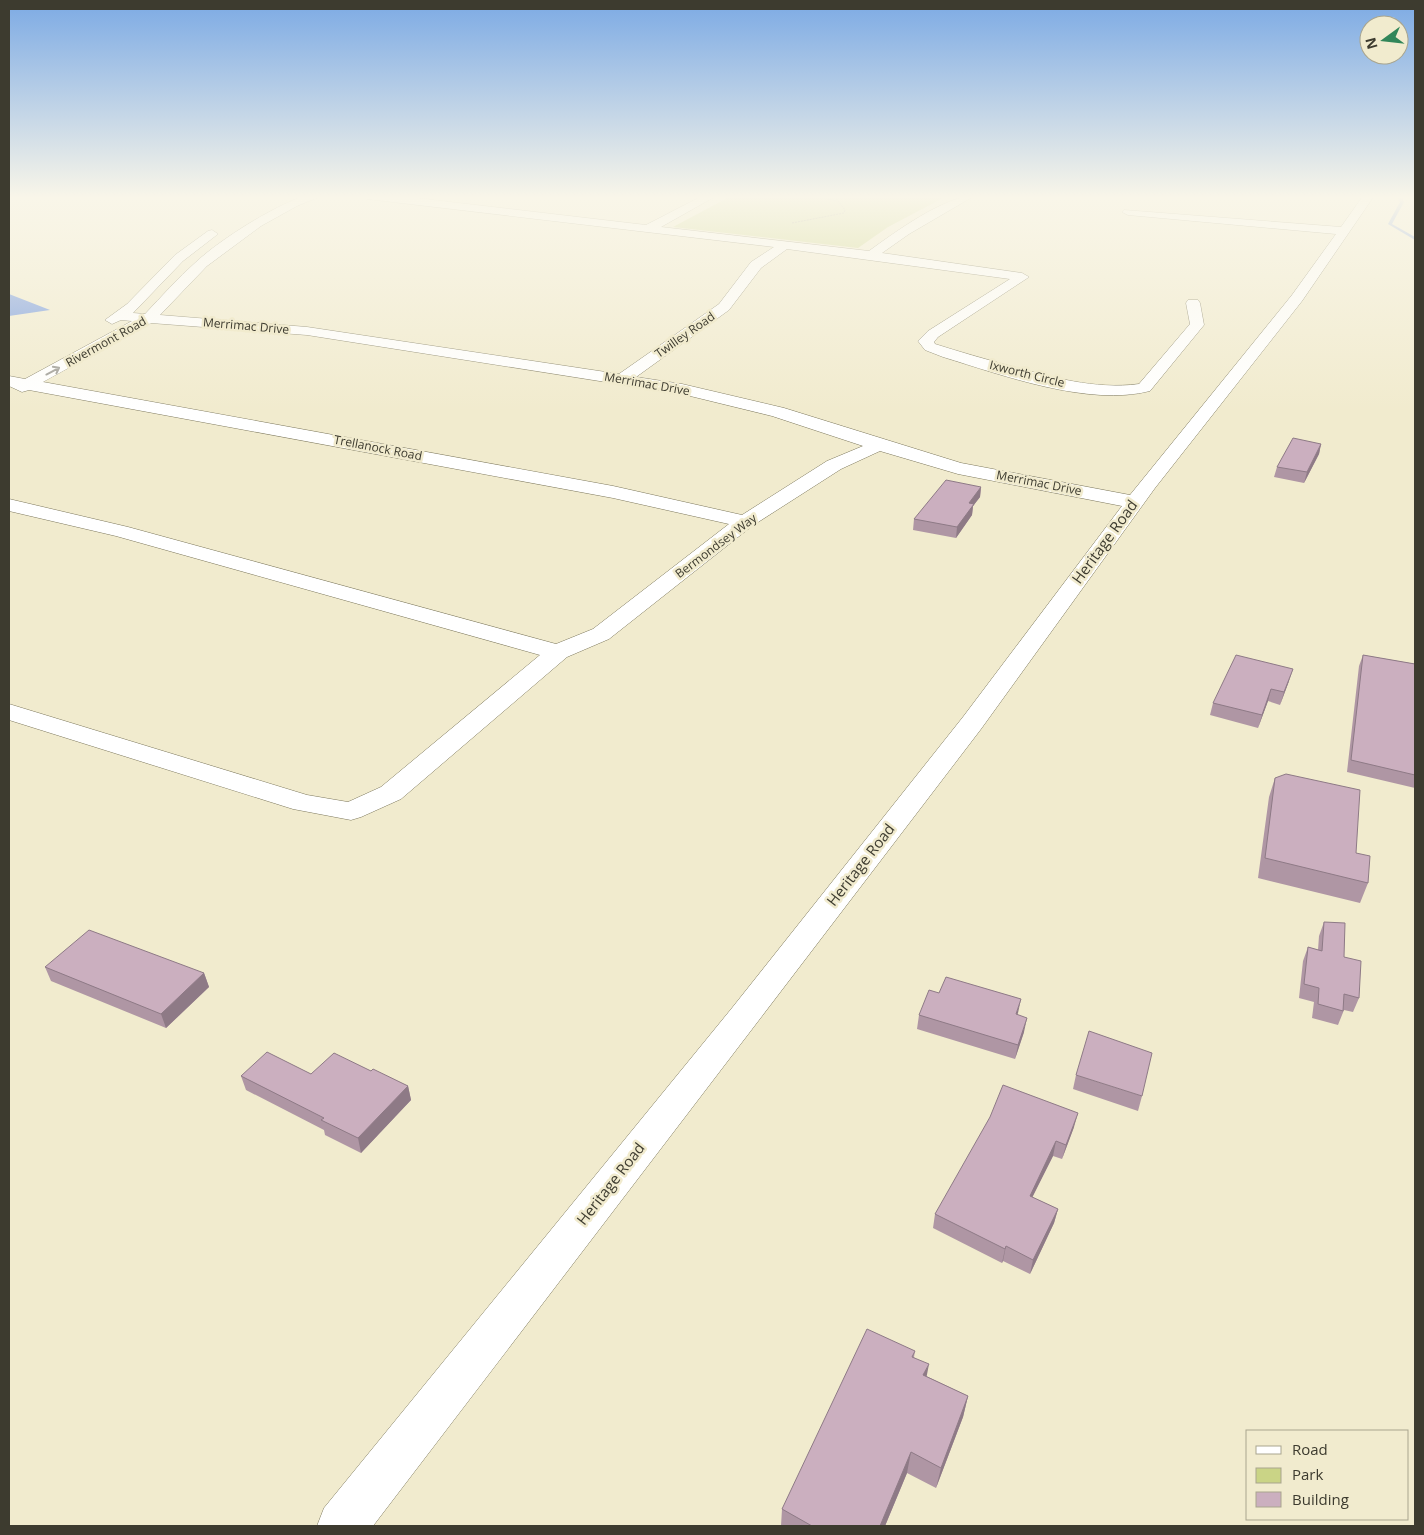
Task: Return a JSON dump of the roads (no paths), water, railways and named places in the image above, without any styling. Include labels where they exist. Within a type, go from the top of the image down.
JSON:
[{"type":"street","name":"Rivermont Road","points":[[102,324],[120,316],[153,287],[170,268]]},
{"type":"street","name":"Rivermont Road","points":[[9,392],[28,384],[149,318],[198,268]]},
{"type":"street","name":"Twilley Road","points":[[622,379],[724,307],[754,268]]},
{"type":"street","name":"Ixworth Circle","points":[[958,268],[1022,277],[933,334],[926,341],[930,348],[1028,376],[1106,392],[1144,388],[1197,325],[1193,303]]},
{"type":"street","name":"Heritage Road","points":[[342,1526],[744,1017],[972,722],[1134,502],[1297,298],[1319,268]]},
{"type":"street","name":"Merrimac Drive","points":[[120,316],[307,331],[622,379],[735,400],[958,468],[1134,502]]},
{"type":"street","name":"Trellanock Road","points":[[12,375],[28,384],[612,492],[745,522]]},
{"type":"street","name":"Bermondsey Way","points":[[9,712],[303,803],[351,811],[391,793],[558,652],[601,634],[745,522],[834,465],[879,445]]},
{"type":"street","points":[[9,505],[121,531],[558,652]]},
{"type":"water","points":[[9,294],[50,310],[9,316]]}]
